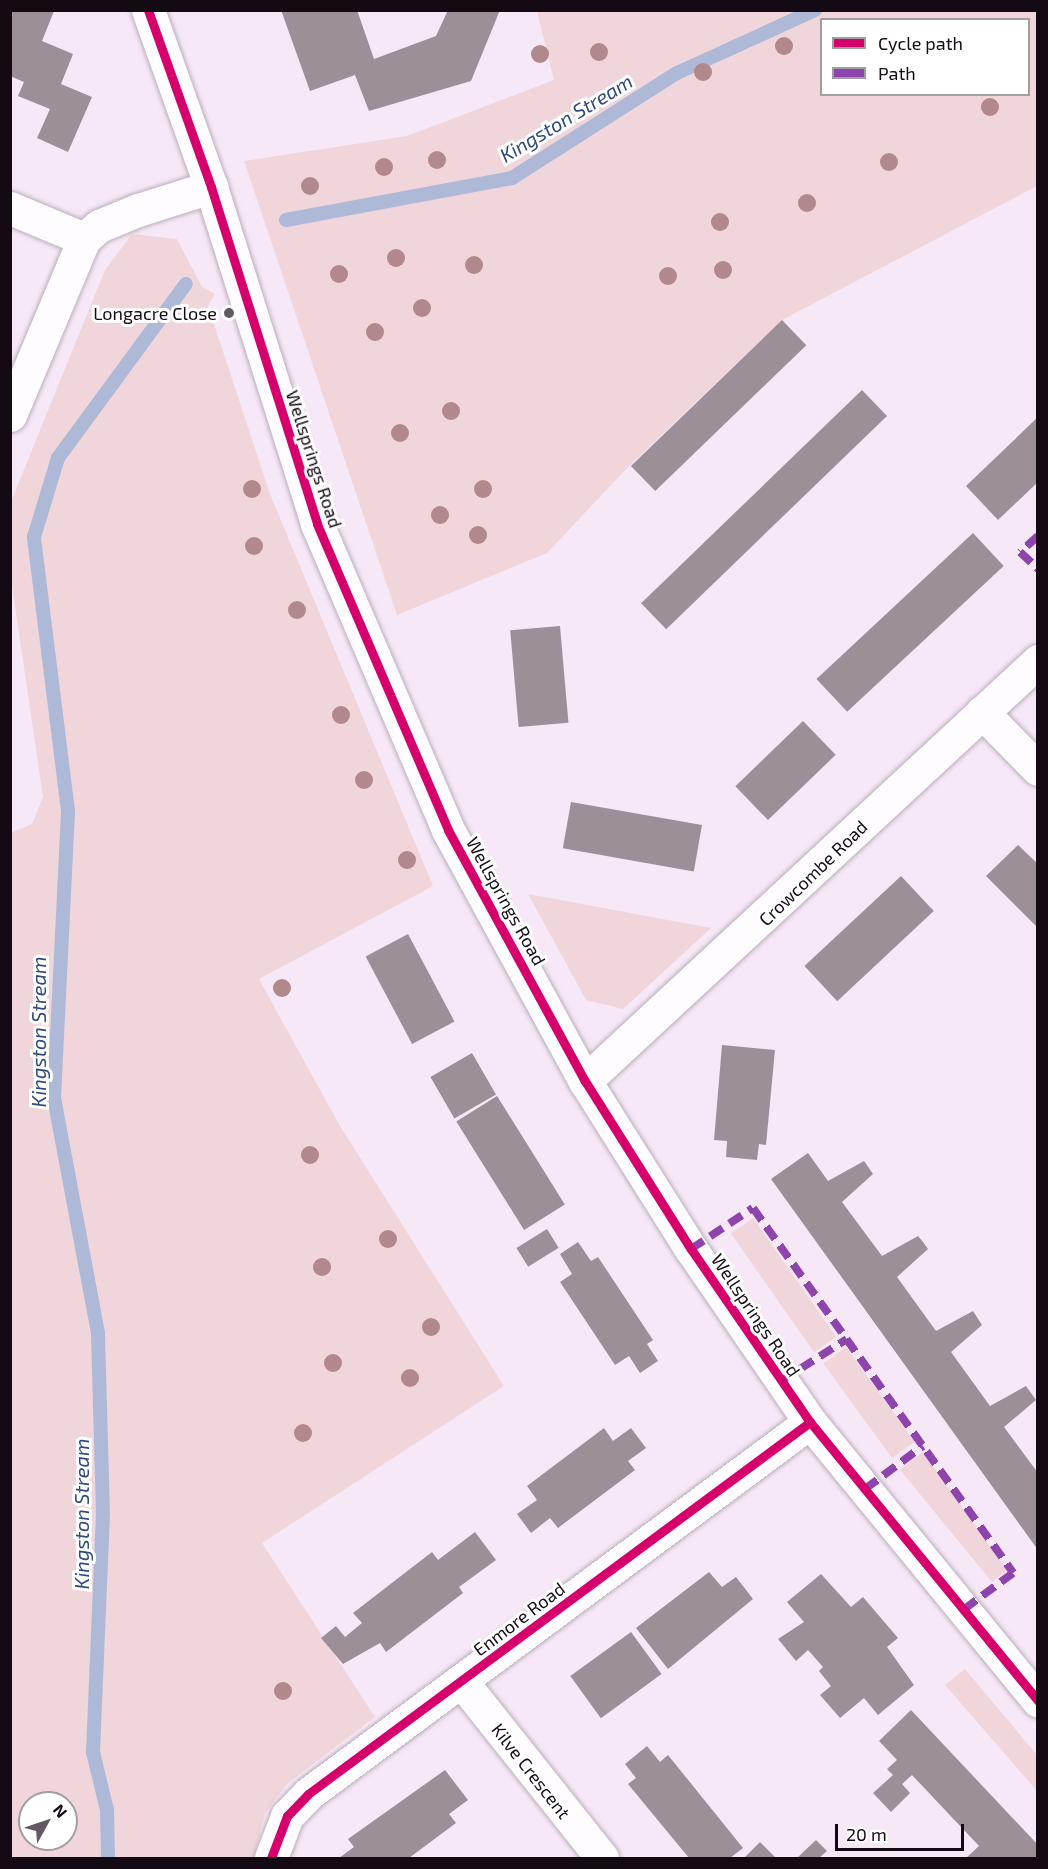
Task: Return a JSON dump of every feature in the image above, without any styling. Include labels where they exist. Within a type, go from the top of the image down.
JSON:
[{"type":"street","name":"Wellsprings Road","points":[[148,10],[211,188],[316,524],[366,648],[448,830],[585,1081],[691,1249],[810,1422],[1038,1701]]},
{"type":"street","points":[[10,415],[84,238],[99,226],[138,210],[211,188]]},
{"type":"street","points":[[10,208],[84,238]]},
{"type":"street","name":"Crowcombe Road","points":[[585,1081],[1038,661]]},
{"type":"street","points":[[982,712],[1038,769]]},
{"type":"street","name":"Enmore Road","points":[[271,1858],[286,1816],[308,1794],[810,1422]]},
{"type":"street","name":"Kilve Crescent","points":[[462,1682],[602,1858]]},
{"type":"shaded area","points":[[537,11],[1037,11],[1037,186],[782,320],[630,465],[547,553],[397,615],[244,161],[407,136],[554,80]]},
{"type":"shaded area","points":[[132,234],[177,239],[202,287],[215,294],[208,306],[270,494],[433,886],[259,979],[340,1126],[504,1386],[262,1543],[375,1717],[288,1783],[265,1813],[254,1858],[11,1858],[10,833],[32,824],[43,797],[11,579],[10,504],[105,270]]},
{"type":"shaded area","points":[[528,894],[711,928],[623,1009],[586,1000]]},
{"type":"shaded area","points":[[753,1218],[836,1337],[814,1352],[731,1233]]},
{"type":"shaded area","points":[[846,1347],[915,1442],[892,1458],[823,1363]]},
{"type":"shaded area","points":[[923,1452],[1007,1570],[992,1582],[900,1470]]},
{"type":"shaded area","points":[[965,1669],[1037,1755],[1037,1791],[945,1685]]},
{"type":"building","points":[[10,10],[54,11],[42,41],[73,54],[61,84],[92,97],[68,152],[37,138],[50,109],[18,96],[24,82],[10,76]]},
{"type":"building","points":[[281,10],[357,10],[374,59],[436,36],[448,10],[500,10],[471,81],[369,111],[355,75],[310,91]]},
{"type":"building","points":[[782,320],[806,345],[655,491],[631,466]]},
{"type":"building","points":[[862,390],[887,416],[666,629],[641,603]]},
{"type":"building","points":[[1038,417],[1038,482],[998,520],[966,486]]},
{"type":"building","points":[[973,533],[1004,566],[847,712],[816,679]]},
{"type":"building","points":[[560,626],[568,723],[519,727],[510,630]]},
{"type":"building","points":[[803,721],[836,755],[768,820],[735,786]]},
{"type":"building","points":[[571,802],[702,825],[694,871],[563,848]]},
{"type":"building","points":[[1018,845],[1038,864],[1038,928],[986,876]]},
{"type":"building","points":[[901,876],[934,911],[837,1001],[804,966]]},
{"type":"building","points":[[408,934],[454,1021],[412,1044],[366,957]]},
{"type":"building","points":[[722,1045],[775,1050],[766,1145],[759,1144],[757,1160],[726,1157],[727,1141],[714,1140]]},
{"type":"building","points":[[472,1053],[496,1095],[454,1119],[430,1077]]},
{"type":"building","points":[[497,1096],[565,1205],[524,1230],[456,1121]]},
{"type":"building","points":[[808,1153],[828,1181],[864,1161],[873,1174],[842,1202],[882,1256],[918,1236],[923,1242],[928,1249],[897,1277],[936,1331],[973,1311],[982,1325],[951,1352],[990,1406],[1026,1386],[1036,1400],[1004,1427],[1038,1473],[1038,1550],[771,1179]]},
{"type":"building","points":[[547,1229],[559,1248],[528,1267],[516,1248]]},
{"type":"building","points":[[578,1242],[591,1261],[598,1257],[653,1340],[647,1344],[658,1361],[640,1373],[629,1356],[615,1365],[560,1282],[572,1274],[560,1254]]},
{"type":"building","points":[[604,1428],[613,1441],[631,1428],[646,1448],[628,1461],[635,1470],[558,1528],[550,1518],[531,1533],[517,1514],[537,1500],[527,1486]]},
{"type":"building","points":[[475,1532],[496,1560],[459,1587],[463,1593],[386,1652],[380,1643],[343,1664],[321,1638],[336,1626],[345,1637],[362,1623],[353,1613],[432,1552],[438,1560]]},
{"type":"building","points":[[709,1572],[722,1587],[736,1577],[753,1599],[668,1669],[636,1628]]},
{"type":"building","points":[[821,1574],[851,1607],[863,1597],[898,1638],[887,1647],[914,1685],[878,1715],[864,1698],[840,1718],[820,1695],[831,1686],[819,1671],[823,1667],[808,1650],[796,1661],[778,1639],[804,1622],[787,1602]]},
{"type":"building","points":[[631,1632],[662,1674],[601,1718],[570,1676]]},
{"type":"building","points":[[911,1710],[1038,1845],[1038,1858],[966,1858],[979,1846],[912,1775],[902,1784],[910,1793],[891,1812],[873,1793],[893,1775],[887,1769],[897,1760],[879,1741]]},
{"type":"building","points":[[647,1746],[660,1762],[668,1755],[743,1848],[730,1858],[689,1858],[628,1784],[636,1778],[625,1764]]},
{"type":"building","points":[[445,1770],[468,1800],[449,1814],[456,1823],[409,1858],[339,1858],[354,1847],[348,1839]]},
{"type":"building","points":[[816,1840],[827,1851],[819,1858],[797,1858]]},
{"type":"building","points":[[760,1842],[776,1858],[744,1858]]},
{"type":"waterway","name":"Kingston Stream","points":[[286,220],[512,178],[677,73],[815,10]]},
{"type":"waterway","name":"Kingston Stream","points":[[108,1858],[107,1810],[93,1752],[103,1514],[98,1333],[54,1098],[68,811],[34,537],[58,458],[186,284]]},
{"type":"marked path","points":[[1038,536],[1020,552],[1038,569]]},
{"type":"marked path","points":[[691,1249],[753,1208],[1013,1573],[963,1610]]},
{"type":"marked path","points":[[781,1381],[847,1339]]},
{"type":"marked path","points":[[865,1489],[923,1446]]},
{"type":"cycle path","points":[[148,10],[211,187],[317,524],[448,830],[585,1081],[691,1249],[810,1422],[1038,1701]]},
{"type":"cycle path","points":[[271,1858],[287,1816],[308,1794],[810,1422]]},
{"type":"place","name":"Longacre Close","points":[[229,313]]}]
